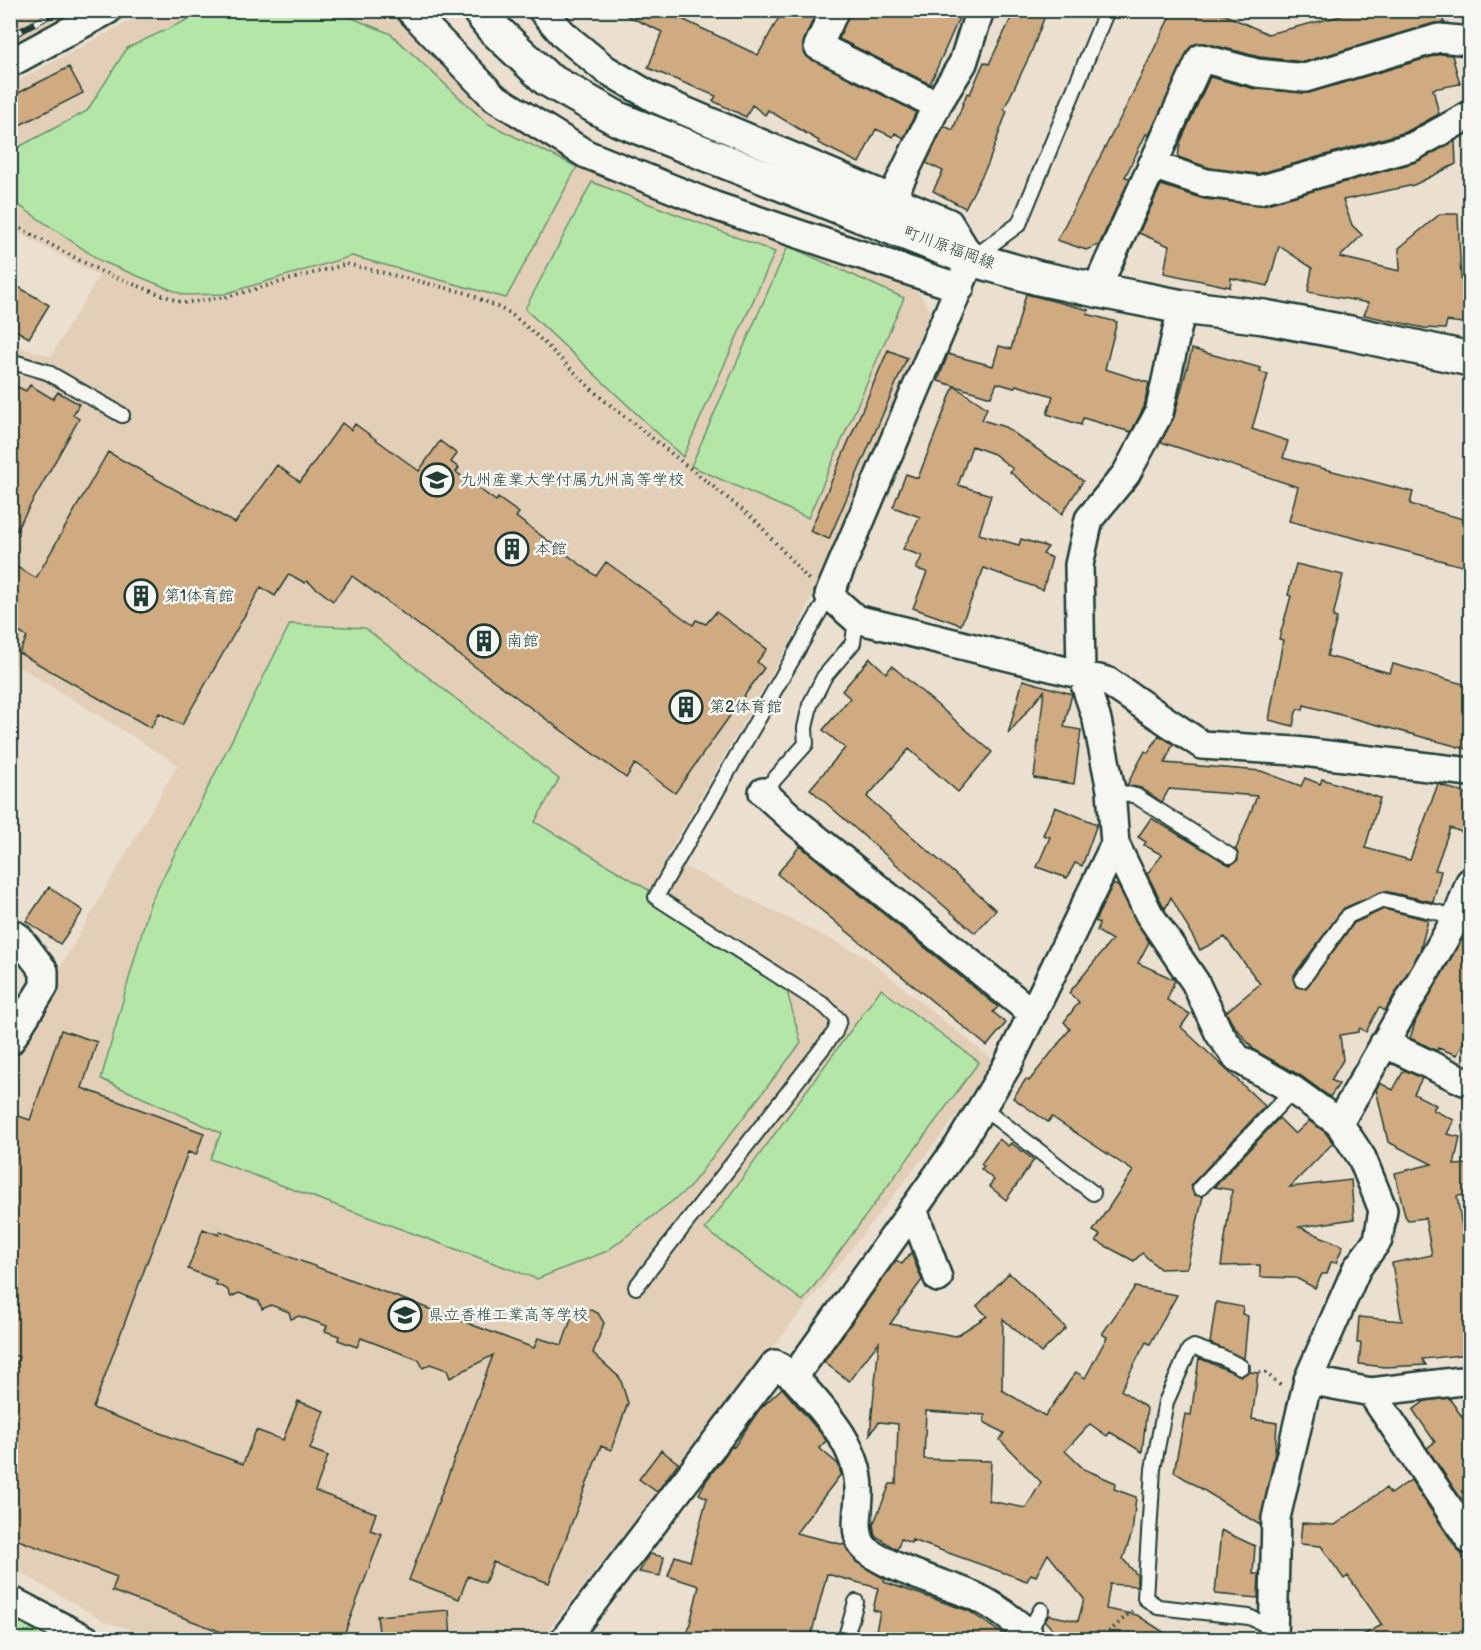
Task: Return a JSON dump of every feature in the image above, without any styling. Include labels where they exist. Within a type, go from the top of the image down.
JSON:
[{"type":"main road","name":"町川原福岡線","points":[[479,10],[493,28],[547,79],[618,119],[966,274],[1039,278],[1182,307],[1275,319],[1470,359]]},
{"type":"street","points":[[10,63],[108,10]]},
{"type":"street","points":[[410,10],[494,97],[586,154],[715,206],[966,274]]},
{"type":"street","points":[[542,10],[565,36],[605,69],[654,98],[949,223],[966,274],[829,595],[856,619],[1081,672],[1107,681],[1202,745],[1295,751],[1470,772]]},
{"type":"street","points":[[835,10],[818,46],[937,105]]},
{"type":"street","points":[[892,198],[937,105],[963,63],[980,10]]},
{"type":"street","points":[[1096,290],[1200,58],[1257,73],[1305,78],[1439,38],[1470,41]]},
{"type":"street","points":[[1152,165],[1206,183],[1259,190],[1412,147],[1470,115]]},
{"type":"street","points":[[1182,307],[1159,413],[1126,474],[1089,519],[1079,565],[1081,672],[1097,720],[1111,790],[1115,844],[1149,914],[1195,982],[1219,1033],[1237,1058],[1293,1090],[1339,1122],[1362,1158],[1383,1210],[1378,1240],[1357,1268],[1305,1392],[1276,1518],[1273,1634]]},
{"type":"street","points":[[764,792],[796,822],[1022,1005],[1034,1012]]},
{"type":"street","points":[[794,1377],[959,1145],[982,1107],[1034,1012],[1115,844]]},
{"type":"street","points":[[1339,1122],[1457,917],[1470,882]]},
{"type":"street","points":[[10,932],[18,937],[44,971],[44,986],[10,1041]]},
{"type":"street","points":[[1384,1043],[1464,1082]]},
{"type":"street","points":[[913,1209],[938,1278]]},
{"type":"street","points":[[564,1640],[775,1364],[794,1377],[827,1415],[854,1456],[859,1487],[858,1526],[861,1544],[879,1559],[977,1597],[1032,1631]]},
{"type":"street","points":[[1305,1392],[1371,1392],[1470,1380]]},
{"type":"street","points":[[1371,1392],[1470,1539]]},
{"type":"street","points":[[10,1600],[87,1640]]},
{"type":"lane","points":[[966,274],[1019,224],[1107,10]]},
{"type":"lane","points":[[10,361],[47,372],[122,415]]},
{"type":"lane","points":[[636,1287],[835,1032],[839,1020],[825,1006],[656,897],[829,595]]},
{"type":"lane","points":[[764,792],[806,744],[805,728],[810,705],[824,677],[853,643],[856,619]]},
{"type":"lane","points":[[1111,790],[1136,796],[1230,856]]},
{"type":"lane","points":[[1302,980],[1348,916],[1383,900],[1457,917]]},
{"type":"lane","points":[[1200,1188],[1293,1090]]},
{"type":"lane","points":[[982,1107],[1093,1194]]},
{"type":"lane","points":[[1241,1368],[1222,1357],[1194,1347],[1189,1350],[1166,1402],[1153,1469],[1145,1598],[1158,1607],[1249,1617],[1273,1634]]},
{"type":"lane","points":[[845,1640],[856,1602]]},
{"type":"path","points":[[10,223],[102,272],[183,303],[226,297],[347,264],[467,293],[510,313],[599,396],[755,520],[803,575],[829,595]]},
{"type":"path","points":[[1241,1368],[1266,1373],[1305,1392]]},
{"type":"path","points":[[1100,1640],[1145,1598]]},
{"type":"shaded area","points":[[11,11],[101,11],[11,61]]},
{"type":"shaded area","points":[[148,11],[387,11],[402,18],[487,109],[574,157],[707,213],[917,290],[935,319],[799,626],[666,857],[864,956],[998,1064],[541,1639],[162,1639],[106,1622],[11,1567],[11,1052],[178,764],[11,662],[11,345],[51,356],[99,276],[11,229],[11,85]]},
{"type":"green space","points":[[206,11],[335,11],[391,34],[487,123],[577,167],[506,298],[352,256],[224,294],[184,295],[101,261],[11,200],[11,151],[87,111],[127,48]]},
{"type":"green space","points":[[592,182],[775,252],[683,457],[525,309]]},
{"type":"green space","points":[[788,246],[904,298],[808,518],[691,466]]},
{"type":"green space","points":[[290,624],[365,628],[559,779],[535,822],[781,969],[801,1043],[688,1189],[607,1251],[537,1279],[210,1159],[221,1133],[101,1079],[150,903]]},
{"type":"green space","points":[[881,989],[979,1062],[803,1301],[705,1229]]},
{"type":"green space","points":[[11,1616],[61,1639],[11,1639]]},
{"type":"building","points":[[615,10],[663,10],[758,55],[783,10],[817,10],[804,40],[805,55],[916,112],[904,138],[895,133],[893,137],[876,129],[859,163],[818,143],[819,141],[768,110],[765,115],[752,105],[746,117],[713,101],[716,96],[648,68],[662,32]]},
{"type":"building","points":[[850,10],[946,10],[959,18],[930,84],[839,39]]},
{"type":"building","points":[[1015,10],[1047,10],[1031,53],[1004,109],[1007,111],[988,164],[965,208],[933,191],[943,171],[926,163],[944,126],[953,130],[967,93],[970,94],[984,62],[989,64]]},
{"type":"building","points":[[1173,10],[1214,10],[1268,34],[1353,13],[1353,10],[1441,10],[1444,23],[1434,23],[1304,62],[1260,57],[1205,43],[1192,45],[1149,135],[1146,134],[1125,177],[1130,178],[1099,245],[1086,250],[1057,240]]},
{"type":"building","points":[[1441,54],[1452,55],[1460,84],[1433,89],[1439,114],[1406,132],[1258,174],[1210,168],[1178,157],[1180,143],[1210,77],[1255,89],[1309,93]]},
{"type":"building","points":[[69,67],[83,93],[10,130],[10,97]]},
{"type":"building","points":[[1455,141],[1456,164],[1414,185],[1343,200],[1352,225],[1362,235],[1340,257],[1400,271],[1399,248],[1440,214],[1458,214],[1461,280],[1469,282],[1470,324],[1447,321],[1445,329],[1424,328],[1364,315],[1369,303],[1308,292],[1312,268],[1279,246],[1268,286],[1231,278],[1230,287],[1164,273],[1169,246],[1139,233],[1161,185],[1204,199],[1263,205],[1416,162]]},
{"type":"building","points":[[10,282],[49,305],[29,338],[10,327]]},
{"type":"building","points":[[1026,294],[1089,310],[1087,314],[1117,322],[1105,369],[1149,383],[1144,407],[1131,432],[1083,418],[1081,425],[1047,414],[1053,396],[1016,385],[1014,388],[997,383],[991,397],[938,381],[948,354],[993,366],[999,346],[1011,349]]},
{"type":"building","points":[[1192,349],[1261,368],[1260,372],[1268,374],[1252,429],[1288,441],[1283,458],[1413,492],[1410,504],[1470,521],[1470,568],[1289,521],[1298,487],[1161,442],[1174,417]]},
{"type":"building","points":[[888,350],[907,358],[829,539],[810,531]]},
{"type":"building","points":[[10,383],[26,391],[30,385],[53,399],[58,392],[79,404],[73,415],[79,419],[10,541]]},
{"type":"building","points":[[954,386],[987,408],[982,420],[1005,427],[1083,481],[1062,514],[1010,472],[1013,469],[994,454],[972,446],[958,485],[991,495],[979,534],[1019,545],[1021,539],[1048,547],[1043,554],[1052,558],[1043,590],[984,568],[961,625],[913,608],[927,572],[916,569],[922,556],[903,549],[920,517],[893,507],[906,474],[918,478]]},
{"type":"building","points":[[342,423],[351,430],[355,424],[419,471],[440,441],[457,454],[451,462],[459,468],[456,472],[496,501],[498,498],[519,513],[516,517],[596,576],[606,562],[693,625],[696,620],[706,624],[716,612],[767,649],[757,662],[764,668],[675,793],[635,764],[626,778],[352,576],[333,601],[307,581],[305,583],[289,574],[275,596],[261,587],[182,725],[159,713],[151,728],[19,653],[27,637],[10,627],[10,563],[36,578],[108,452],[235,523],[277,465],[300,482]]},
{"type":"building","points":[[1296,564],[1343,575],[1333,617],[1337,618],[1327,656],[1390,673],[1393,664],[1470,686],[1470,750],[1304,705],[1303,710],[1298,709],[1296,712],[1293,726],[1269,720],[1283,640],[1279,639],[1291,596],[1288,595]]},
{"type":"building","points":[[870,658],[886,673],[892,666],[992,752],[958,792],[909,749],[867,797],[996,910],[975,933],[810,789],[845,748],[823,730],[850,698],[842,691]]},
{"type":"building","points":[[1023,680],[1072,694],[1064,727],[1081,730],[1074,784],[1034,778],[1044,691],[1008,734]]},
{"type":"building","points":[[1159,735],[1173,744],[1165,763],[1261,771],[1301,786],[1305,778],[1320,784],[1322,779],[1380,798],[1365,848],[1410,860],[1438,784],[1470,795],[1470,835],[1450,828],[1435,870],[1441,871],[1433,902],[1384,891],[1344,908],[1294,975],[1296,987],[1306,988],[1354,923],[1384,909],[1428,920],[1420,951],[1385,1011],[1379,1007],[1366,1032],[1360,1028],[1358,1032],[1340,1035],[1343,1060],[1331,1080],[1339,1084],[1330,1097],[1301,1076],[1254,1050],[1226,1012],[1260,984],[1225,937],[1200,950],[1171,897],[1165,909],[1147,874],[1162,855],[1144,845],[1146,842],[1138,837],[1151,818],[1230,865],[1238,860],[1236,849],[1257,796],[1169,789],[1162,802],[1141,788],[1127,785],[1145,751],[1148,753]]},
{"type":"building","points":[[1055,807],[1097,824],[1082,866],[1075,863],[1067,878],[1037,867],[1050,837],[1043,835]]},
{"type":"building","points":[[800,846],[998,1007],[993,1012],[1006,1023],[987,1046],[777,874]]},
{"type":"building","points":[[1113,884],[1118,886],[1149,942],[1138,963],[1175,980],[1167,1000],[1190,1014],[1181,1027],[1265,1106],[1191,1185],[1194,1195],[1203,1196],[1187,1268],[1160,1269],[1142,1253],[1134,1261],[1096,1241],[1100,1235],[1093,1231],[1133,1171],[1052,1117],[1048,1122],[1013,1098],[1026,1079],[1029,1081],[1070,1029],[1064,1022],[1079,1002],[1069,993],[1112,940],[1097,931],[1099,923],[1095,921]]},
{"type":"building","points":[[49,887],[83,911],[60,944],[26,921]]},
{"type":"building","points":[[1470,925],[1470,1029],[1457,1055],[1438,1048],[1437,1051],[1410,1038],[1416,1020]]},
{"type":"building","points":[[61,1030],[97,1042],[82,1088],[204,1133],[196,1155],[188,1152],[93,1408],[243,1464],[256,1430],[283,1440],[298,1401],[324,1411],[310,1449],[328,1456],[315,1491],[376,1513],[370,1530],[382,1534],[342,1640],[243,1640],[112,1591],[117,1577],[10,1537],[10,1379],[19,1357],[10,1354],[10,1113],[30,1120]]},
{"type":"building","points":[[1404,1070],[1422,1078],[1414,1094],[1436,1105],[1433,1110],[1454,1120],[1447,1134],[1460,1137],[1454,1165],[1470,1164],[1470,1195],[1457,1196],[1470,1278],[1470,1354],[1422,1359],[1426,1365],[1385,1367],[1359,1364],[1361,1343],[1357,1343],[1359,1317],[1402,1321],[1392,1263],[1432,1255],[1425,1218],[1408,1220],[1405,1216],[1395,1173],[1432,1164],[1388,1142],[1376,1089],[1380,1083],[1393,1090]]},
{"type":"building","points":[[1279,1118],[1295,1134],[1309,1121],[1325,1132],[1333,1143],[1290,1187],[1351,1180],[1354,1219],[1299,1227],[1343,1246],[1336,1263],[1331,1262],[1327,1274],[1322,1274],[1315,1288],[1296,1278],[1260,1277],[1260,1265],[1221,1266],[1232,1190],[1214,1187]]},
{"type":"building","points":[[999,1139],[1008,1146],[1011,1143],[1034,1160],[1006,1200],[989,1186],[994,1180],[981,1169],[984,1166],[981,1164]]},
{"type":"building","points":[[203,1229],[219,1235],[220,1231],[534,1348],[538,1338],[562,1345],[574,1311],[583,1307],[598,1313],[604,1323],[593,1353],[620,1378],[628,1403],[611,1450],[601,1446],[549,1583],[493,1562],[485,1583],[468,1576],[459,1599],[409,1580],[493,1355],[450,1378],[447,1370],[430,1364],[423,1368],[419,1360],[361,1338],[357,1347],[338,1340],[339,1336],[325,1331],[327,1326],[299,1316],[291,1319],[289,1312],[271,1305],[262,1309],[259,1301],[239,1293],[231,1297],[227,1289],[215,1284],[216,1280],[188,1269]]},
{"type":"building","points":[[911,1253],[922,1280],[890,1324],[956,1336],[987,1316],[977,1306],[1009,1273],[1066,1328],[1041,1353],[1003,1319],[1002,1390],[1045,1416],[1076,1372],[1085,1378],[1107,1337],[1102,1334],[1135,1287],[1177,1295],[1150,1344],[1146,1342],[1121,1390],[1147,1408],[1142,1452],[1110,1432],[1107,1436],[1090,1424],[1065,1451],[1084,1469],[1116,1483],[1114,1489],[1136,1497],[1132,1533],[1123,1559],[1137,1575],[1137,1586],[1110,1584],[1106,1609],[1137,1615],[1176,1640],[1062,1640],[1045,1621],[1049,1615],[1078,1621],[1084,1599],[1048,1554],[1036,1576],[1031,1574],[1027,1581],[912,1540],[911,1543],[901,1539],[897,1550],[875,1535],[873,1525],[890,1484],[896,1484],[898,1424],[879,1422],[870,1434],[879,1342],[849,1381],[824,1362],[896,1260],[902,1264]],"holes":[[[926,1411],[985,1415],[984,1422],[1004,1433],[1000,1440],[1041,1482],[1026,1508],[989,1501],[991,1461],[924,1459]]]},
{"type":"building","points":[[1216,1302],[1243,1307],[1242,1314],[1248,1316],[1244,1359],[1210,1343]]},
{"type":"building","points":[[1199,1358],[1241,1376],[1249,1372],[1250,1364],[1250,1372],[1258,1373],[1252,1419],[1277,1423],[1275,1452],[1260,1525],[1174,1472],[1185,1414],[1191,1415]]},
{"type":"building","points":[[782,1388],[824,1437],[826,1441],[819,1448],[838,1464],[841,1474],[796,1533],[845,1545],[856,1562],[885,1579],[884,1582],[969,1611],[1011,1640],[874,1640],[880,1612],[873,1610],[878,1588],[827,1574],[810,1640],[686,1640],[699,1586],[668,1576],[675,1556],[690,1561],[707,1498],[699,1494],[706,1481],[732,1446],[734,1447],[759,1410]]},
{"type":"building","points":[[1449,1398],[1470,1428],[1470,1496],[1463,1502],[1427,1448],[1435,1442],[1413,1410],[1425,1401]]},
{"type":"building","points":[[661,1450],[678,1463],[657,1492],[639,1479]]},
{"type":"building","points":[[1411,1480],[1457,1549],[1470,1564],[1470,1624],[1448,1640],[1354,1640],[1382,1625],[1348,1576],[1344,1579],[1321,1546],[1300,1544],[1302,1523],[1335,1525],[1386,1488],[1390,1494]]},
{"type":"building","points":[[1221,1530],[1255,1546],[1253,1574],[1259,1574],[1258,1598],[1215,1594]]},
{"type":"building","points":[[650,1554],[664,1557],[660,1576],[639,1572]]},
{"type":"building","points":[[449,1610],[451,1640],[380,1640],[377,1616]]},
{"type":"railway","points":[[10,37],[59,10]]},
{"type":"place","name":"九州産業大学付属九州高等学校","points":[[437,480]]},
{"type":"place","name":"本館","points":[[512,549]]},
{"type":"place","name":"第1体育館","points":[[141,596]]},
{"type":"place","name":"南館","points":[[484,641]]},
{"type":"place","name":"第2体育館","points":[[686,707]]},
{"type":"place","name":"県立香椎工業高等学校","points":[[405,1315]]}]
